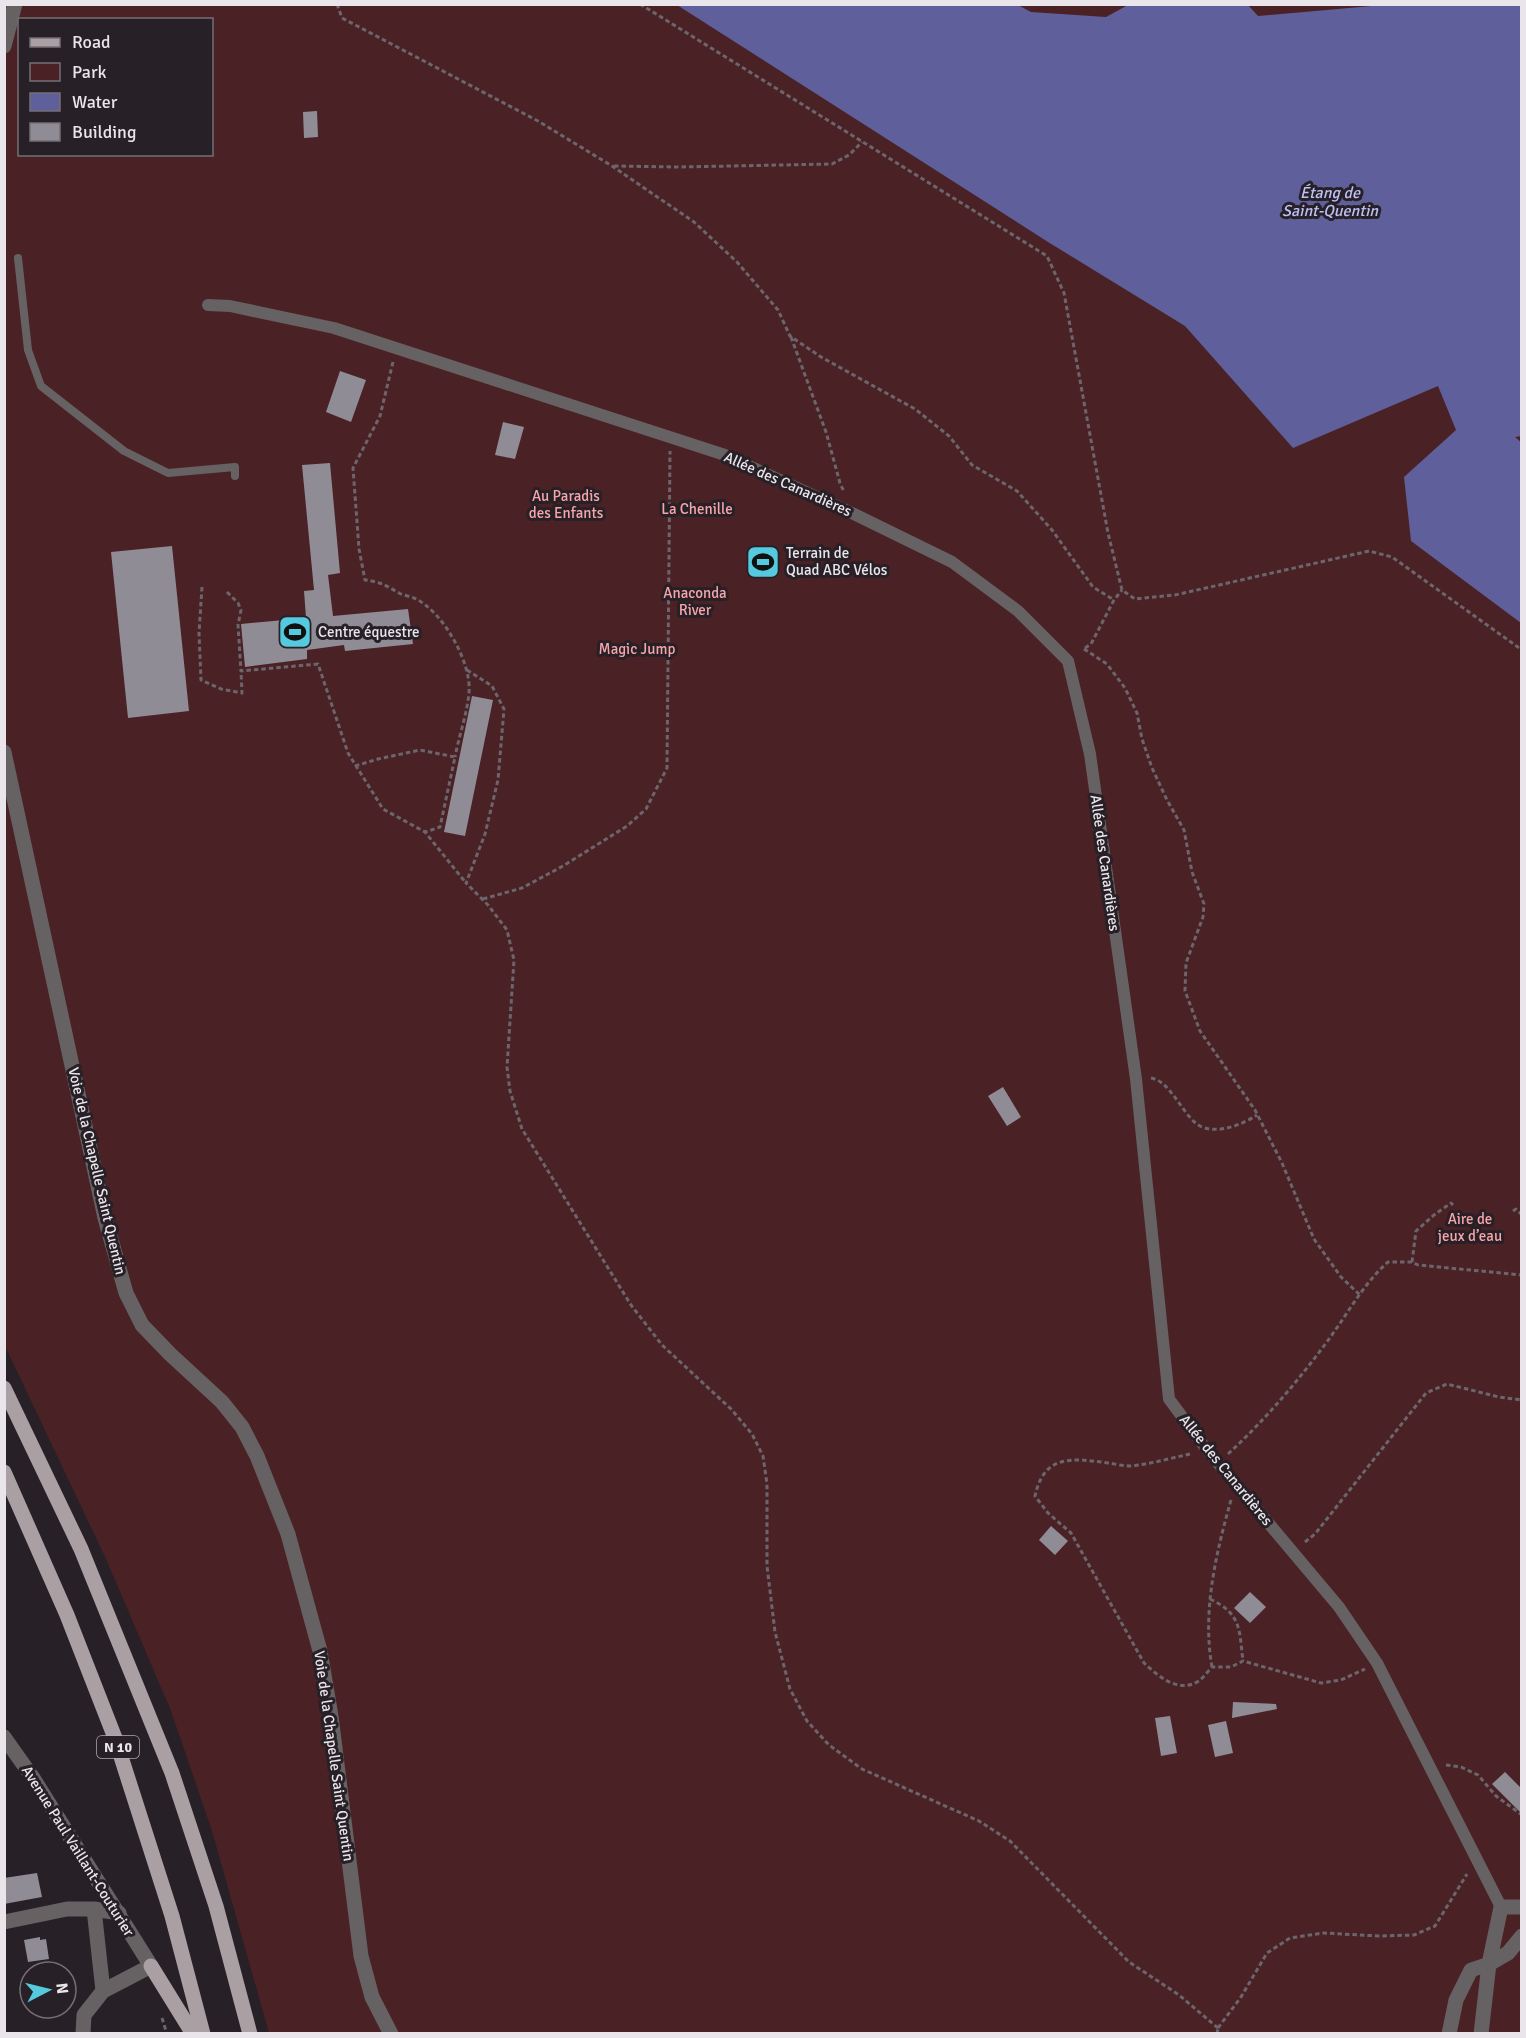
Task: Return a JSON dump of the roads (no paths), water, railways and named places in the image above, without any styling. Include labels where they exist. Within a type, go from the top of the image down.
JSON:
[{"type":"main road","name":"N 10","points":[[4,1388],[81,1549],[171,1773],[216,1906],[250,2034]]},
{"type":"main road","name":"N 10","points":[[4,1472],[67,1615],[115,1738],[172,1916],[203,2034]]},
{"type":"main road","points":[[151,1966],[193,2034]]},
{"type":"street","points":[[4,46],[15,4]]},
{"type":"street","name":"Allée des Canardières","points":[[208,305],[230,306],[334,328],[725,455],[952,562],[1018,611],[1068,661],[1090,754],[1136,1079],[1169,1399],[1218,1464],[1339,1606],[1377,1663],[1475,1860],[1501,1907]]},
{"type":"street","name":"Voie de la Chapelle Saint Quentin","points":[[4,752],[105,1218],[126,1293],[142,1325],[222,1402],[242,1427],[288,1534],[322,1662],[331,1716],[361,1956],[372,1997],[391,2034]]},
{"type":"street","name":"Avenue Paul Vaillant-Couturier","points":[[4,1737],[33,1778],[151,1966]]},
{"type":"street","points":[[1481,2034],[1489,1964],[1501,1907],[1521,1907]]},
{"type":"street","points":[[4,1922],[67,1908],[119,1913]]},
{"type":"street","points":[[94,1909],[103,1991]]},
{"type":"street","points":[[1449,2034],[1456,2000],[1471,1970],[1489,1964],[1508,1953],[1521,1936]]},
{"type":"street","points":[[83,2034],[84,2015],[103,1991],[151,1966]]},
{"type":"lane","points":[[18,258],[28,350],[41,386],[124,451],[168,473],[235,467],[235,476]]},
{"type":"water","name":"Étang de Saint-Quentin","points":[[1016,4],[1031,12],[1106,17],[1128,5],[1248,5],[1258,16],[1394,4],[1521,5],[1522,436],[1515,437],[1522,443],[1521,623],[1411,541],[1404,477],[1456,430],[1438,386],[1293,448],[1185,326],[1048,242],[677,5]]},
{"type":"place","name":"Terrain de Quad ABC Vélos","points":[[763,562]]},
{"type":"place","name":"Centre équestre","points":[[295,632]]},
{"type":"park label","name":"Au Paradis des Enfants","points":[[566,504]]},
{"type":"park label","name":"La Chenille","points":[[697,509]]},
{"type":"park label","name":"Anaconda River","points":[[695,602]]},
{"type":"park label","name":"Magic Jump","points":[[637,649]]},
{"type":"park label","name":"Aire de jeux d’eau","points":[[1470,1228]]}]
